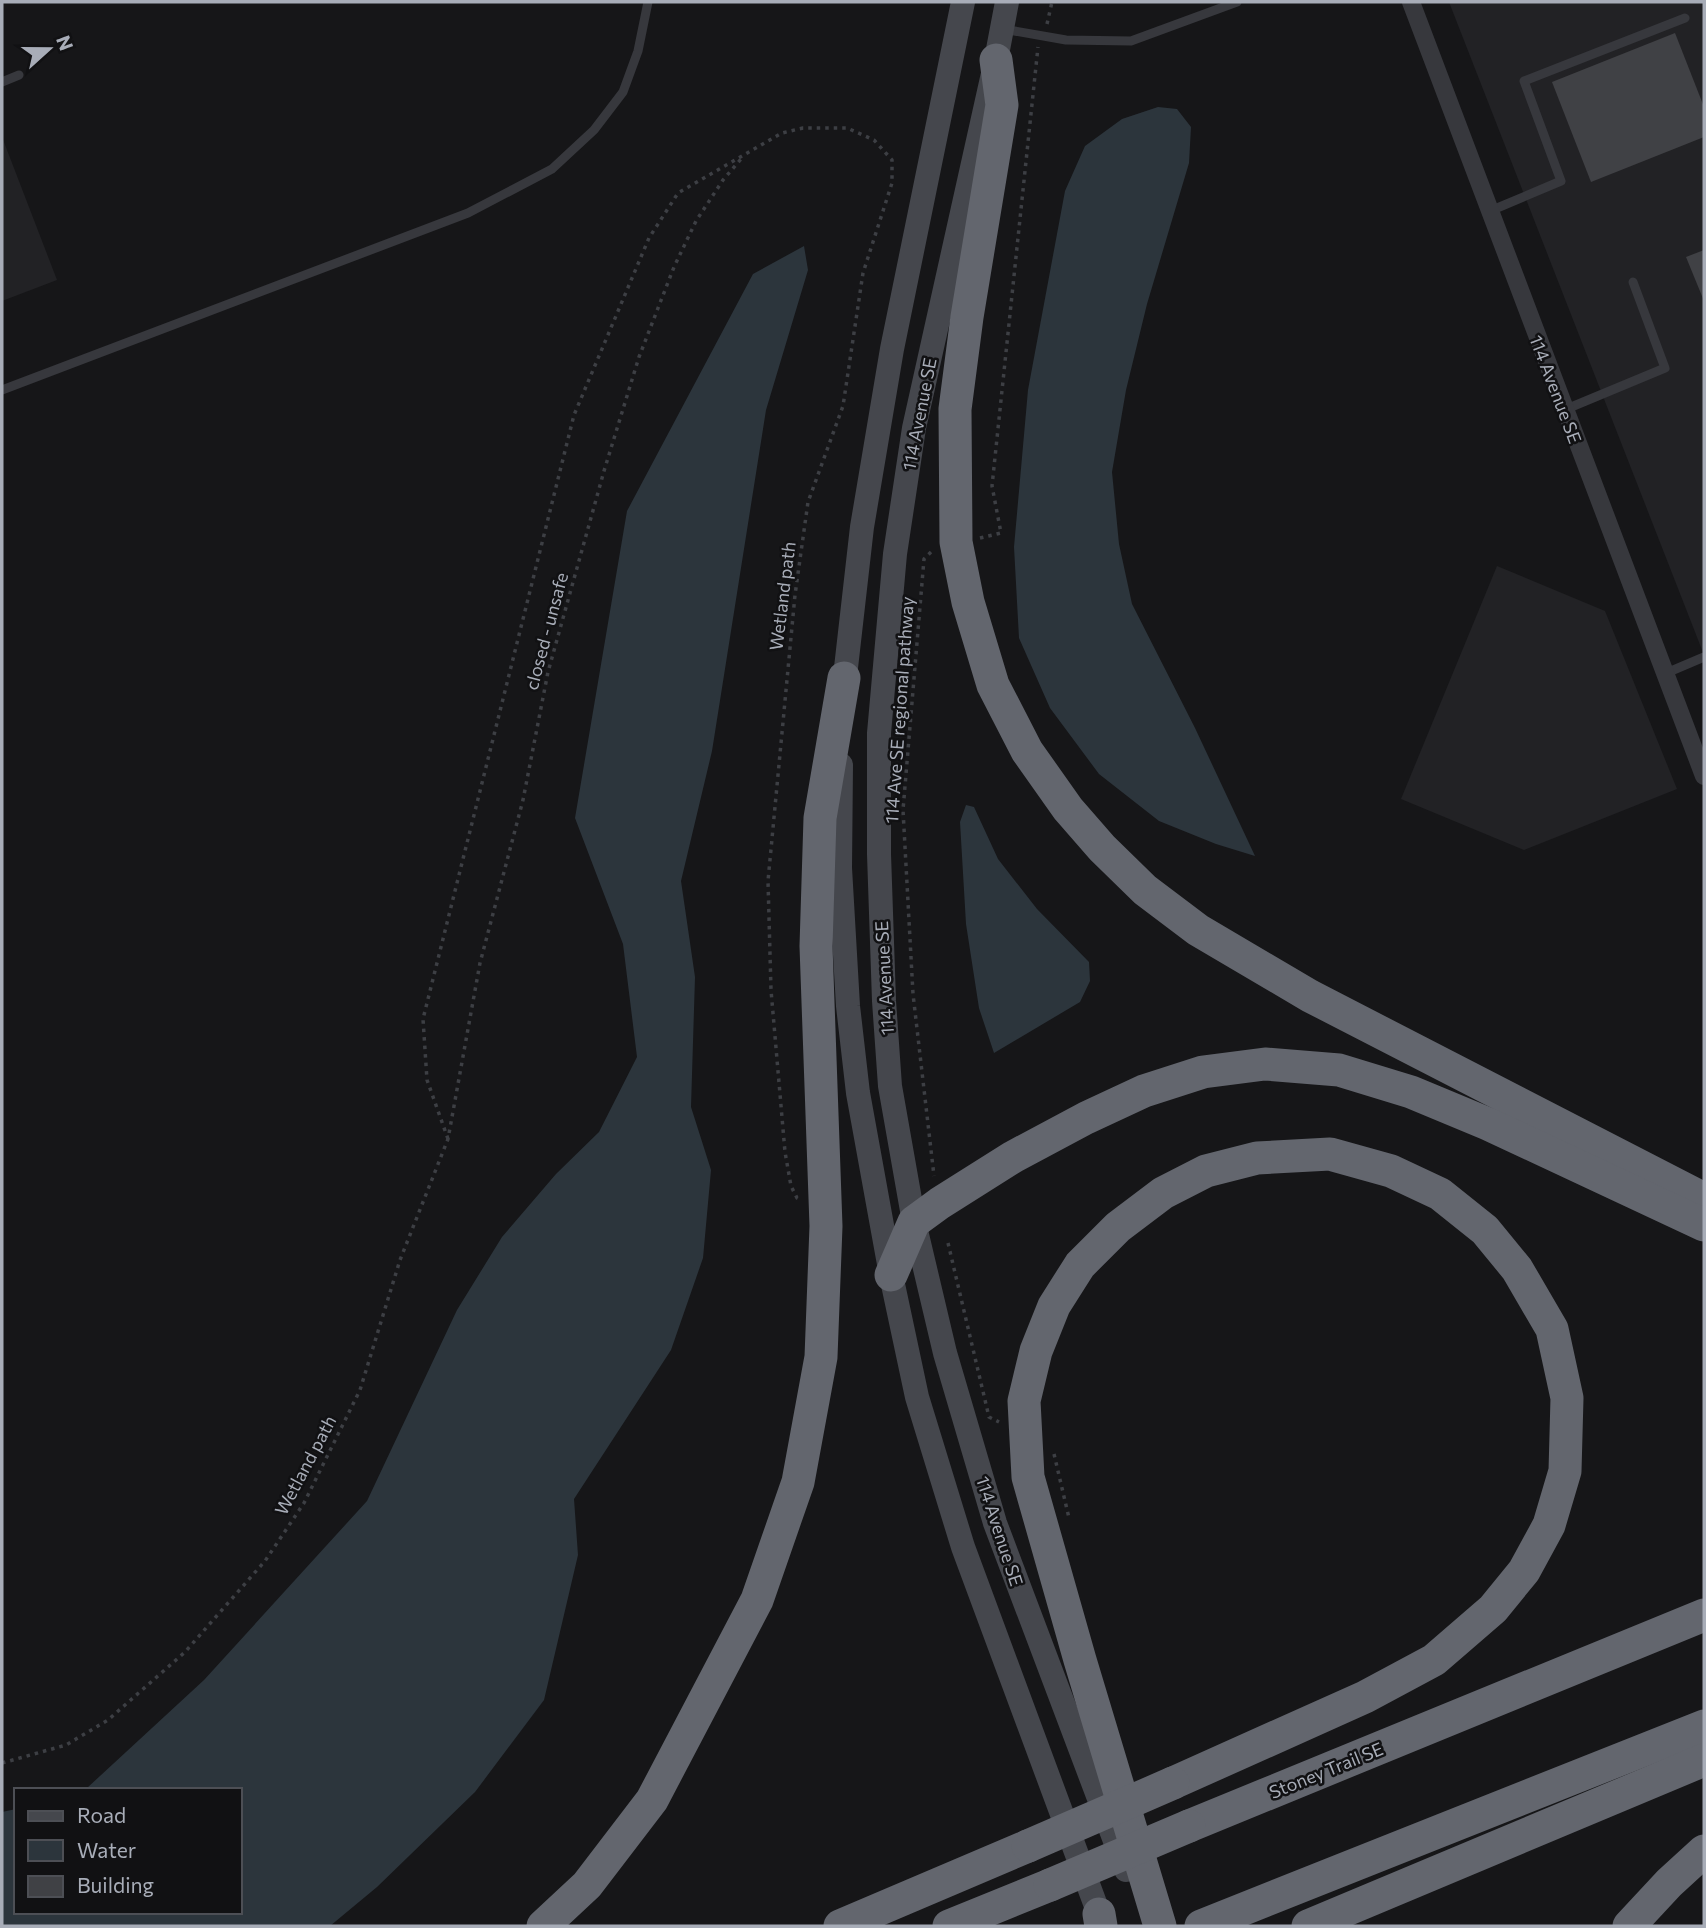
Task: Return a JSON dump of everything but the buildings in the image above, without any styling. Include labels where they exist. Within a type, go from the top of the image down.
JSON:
[{"type":"highway","points":[[998,44],[1002,105],[955,410],[956,542],[968,602],[993,685],[1027,751],[1068,809],[1102,848],[1145,890],[1198,930],[1310,996],[1704,1199]]},
{"type":"highway","points":[[543,1926],[587,1885],[652,1800],[757,1600],[798,1482],[821,1357],[826,1226],[816,946],[820,818],[844,678]]},
{"type":"highway","points":[[891,1275],[914,1223],[940,1203],[1013,1157],[1144,1091],[1203,1072],[1265,1064],[1339,1070],[1412,1092],[1488,1124],[1704,1225]]},
{"type":"highway","points":[[840,1926],[1028,1846],[1173,1783],[1364,1697],[1434,1660],[1493,1609],[1524,1571],[1549,1525],[1565,1471],[1567,1398],[1552,1329],[1517,1269],[1485,1230],[1440,1194],[1391,1171],[1330,1154],[1257,1158],[1206,1171],[1163,1194],[1118,1227],[1080,1265],[1055,1306],[1036,1351],[1024,1401],[1028,1476],[1080,1660],[1160,1926]]},
{"type":"highway","name":"Stoney Trail SE","points":[[949,1926],[1704,1615]]},
{"type":"highway","points":[[1213,1921],[1704,1727]]},
{"type":"highway","points":[[1308,1926],[1704,1760]]},
{"type":"highway","points":[[1629,1926],[1669,1883],[1704,1851]]},
{"type":"main road","name":"114 Avenue SE","points":[[963,2],[892,349],[862,527],[844,678],[841,868],[848,1006],[858,1093],[891,1275],[917,1397],[963,1546],[1100,1920]]},
{"type":"main road","name":"114 Avenue SE","points":[[1007,2],[914,428],[895,554],[879,733],[879,854],[888,1062],[914,1223],[945,1353],[995,1523],[1147,1926]]},
{"type":"street","name":"114 Avenue SE","points":[[1411,2],[1488,212],[1704,776]]},
{"type":"lane","points":[[2,390],[468,213],[552,169],[594,130],[623,92],[638,51],[648,2]]},
{"type":"lane","points":[[998,44],[1042,37],[1131,41],[1237,2]]},
{"type":"lane","points":[[1488,212],[1561,181],[1524,81],[1685,18]]},
{"type":"lane","points":[[2,82],[19,75]]},
{"type":"lane","points":[[1564,410],[1665,368],[1633,282]]},
{"type":"lane","points":[[1664,674],[1704,657]]},
{"type":"path","points":[[978,538],[1001,533],[992,486],[1037,50],[1052,2]]},
{"type":"path","name":"Wetland path","points":[[2,1763],[66,1745],[108,1720],[185,1652],[264,1561],[304,1503],[360,1390],[400,1259],[448,1139],[427,1080],[423,1019],[574,415],[649,238],[678,192],[782,133],[803,128],[847,128],[874,140],[892,160],[892,183],[863,273],[843,406],[808,502],[795,595],[768,881],[771,990],[785,1152],[791,1186],[797,1198],[807,1203]]},
{"type":"path","name":"closed - unsafe","points":[[448,1139],[480,963],[523,800],[548,672],[604,471],[639,357],[674,267],[696,221],[723,180],[744,155]]},
{"type":"path","name":"114 Ave SE regional pathway","points":[[932,552],[924,559],[903,810],[913,994],[934,1179]]},
{"type":"path","points":[[948,1243],[989,1417],[1003,1424]]},
{"type":"shaded area","points":[[1449,2],[1704,2],[1704,655]]},
{"type":"shaded area","points":[[2,137],[57,280],[2,301]]},
{"type":"shaded area","points":[[1497,566],[1605,611],[1677,789],[1524,850],[1401,799]]},
{"type":"water","points":[[1158,107],[1177,109],[1191,127],[1189,163],[1147,304],[1126,390],[1112,472],[1119,544],[1132,604],[1195,728],[1255,856],[1159,821],[1099,774],[1050,708],[1019,638],[1014,547],[1028,390],[1065,191],[1085,146],[1122,119]]},
{"type":"water","points":[[804,246],[808,270],[766,410],[712,751],[681,881],[695,977],[691,1107],[711,1170],[703,1258],[671,1350],[574,1499],[578,1555],[544,1700],[475,1792],[377,1887],[330,1926],[2,1926],[2,1812],[14,1809],[14,1914],[242,1914],[242,1788],[87,1788],[204,1680],[367,1501],[457,1310],[502,1237],[556,1174],[599,1132],[637,1057],[623,944],[575,818],[627,511],[753,274]]},
{"type":"water","points":[[966,805],[974,807],[998,859],[1037,909],[1089,962],[1090,981],[1080,1002],[994,1053],[979,1008],[966,924],[960,822]]}]
